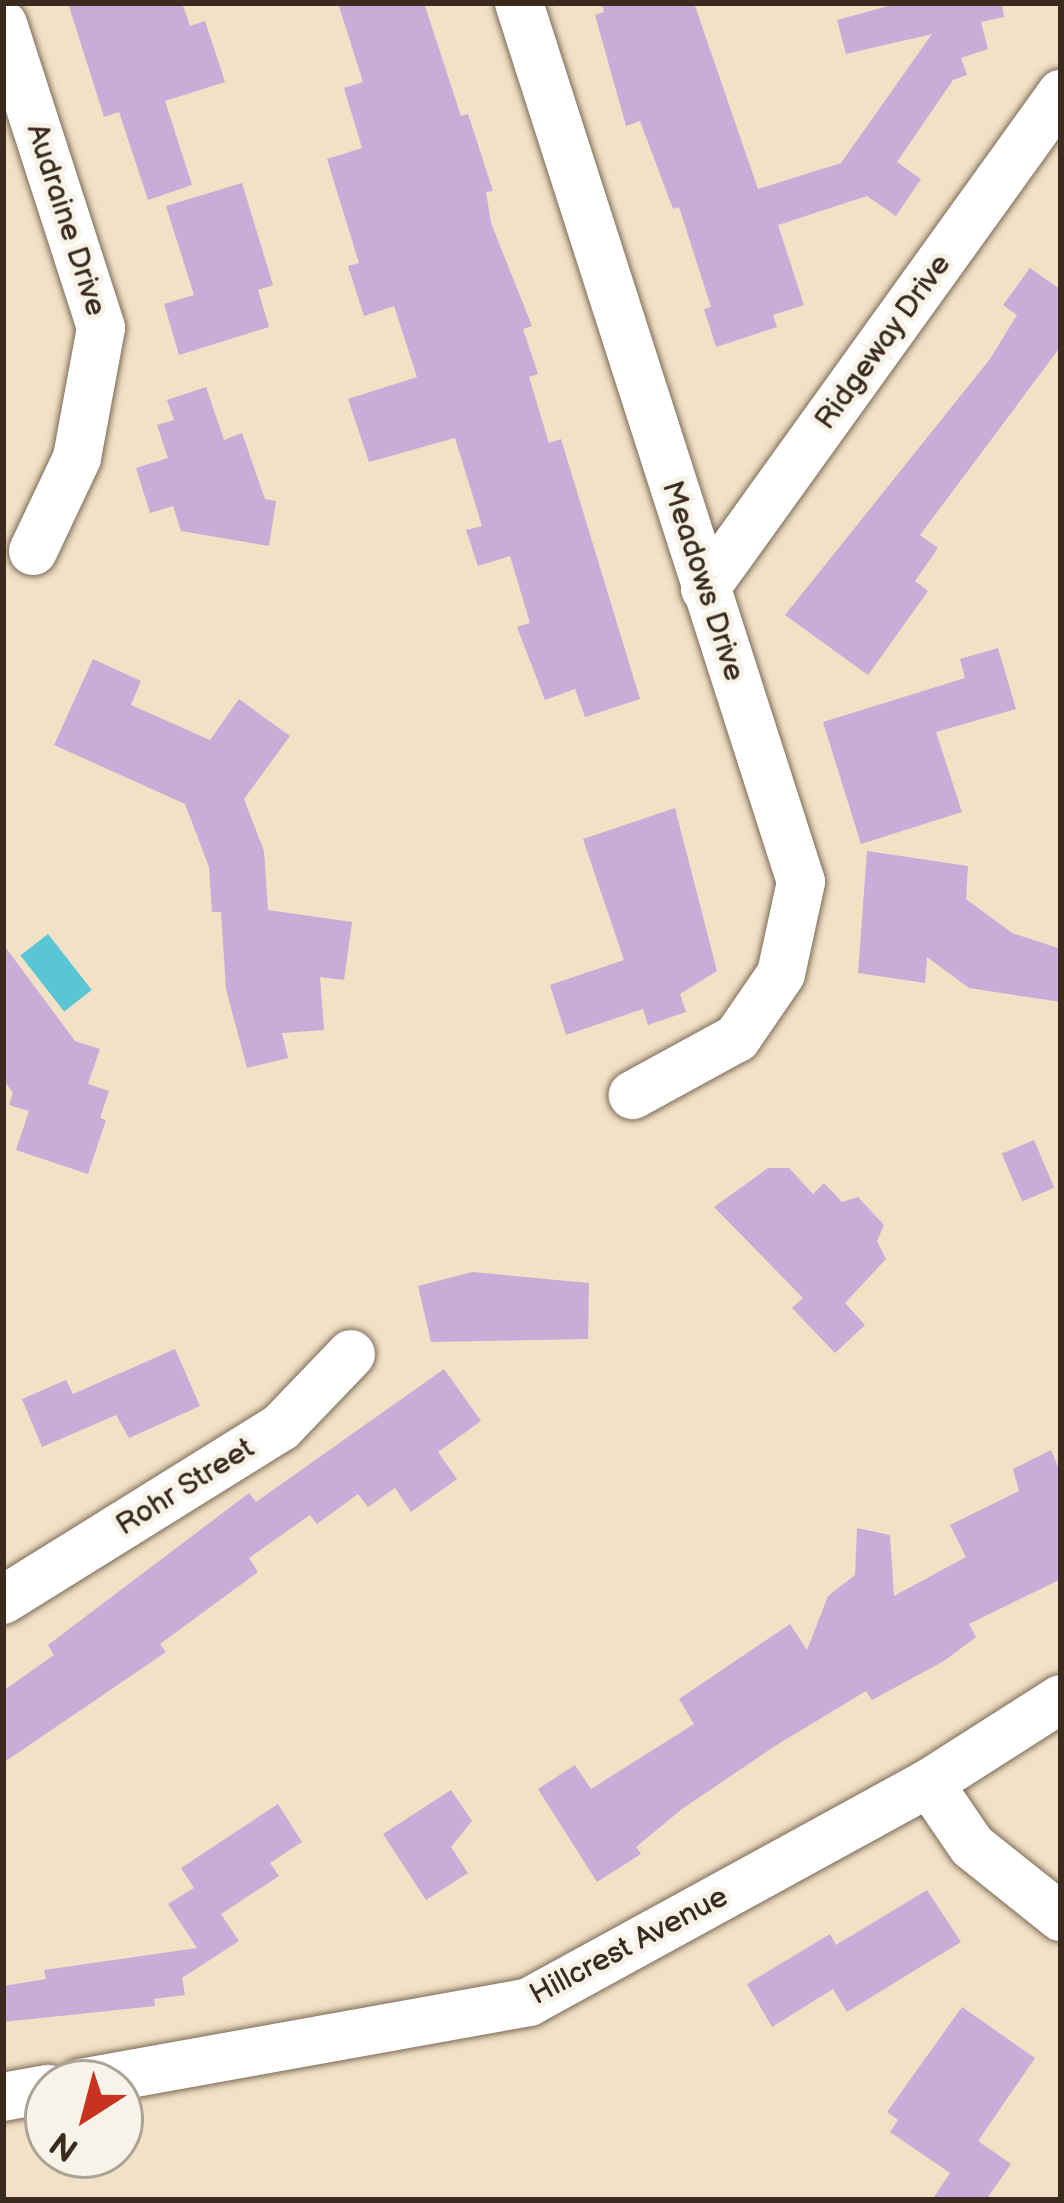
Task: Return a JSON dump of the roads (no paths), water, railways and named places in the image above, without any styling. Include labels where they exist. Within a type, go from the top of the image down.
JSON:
[{"type":"street","name":"Meadows Drive","points":[[519,3],[801,882],[781,974],[737,1038],[633,1095]]},
{"type":"street","name":"Audraine Drive","points":[[3,24],[101,328],[77,458],[33,551]]},
{"type":"street","name":"Ridgeway Drive","points":[[705,590],[1061,94]]},
{"type":"street","name":"Rohr Street","points":[[3,1600],[281,1427],[351,1354]]},
{"type":"street","name":"Hillcrest Avenue","points":[[144,2071],[530,2002],[929,1783],[1061,1699]]},
{"type":"street","points":[[929,1783],[972,1846],[1061,1917]]},
{"type":"water","points":[[48,934],[92,990],[64,1011],[20,956]]}]
